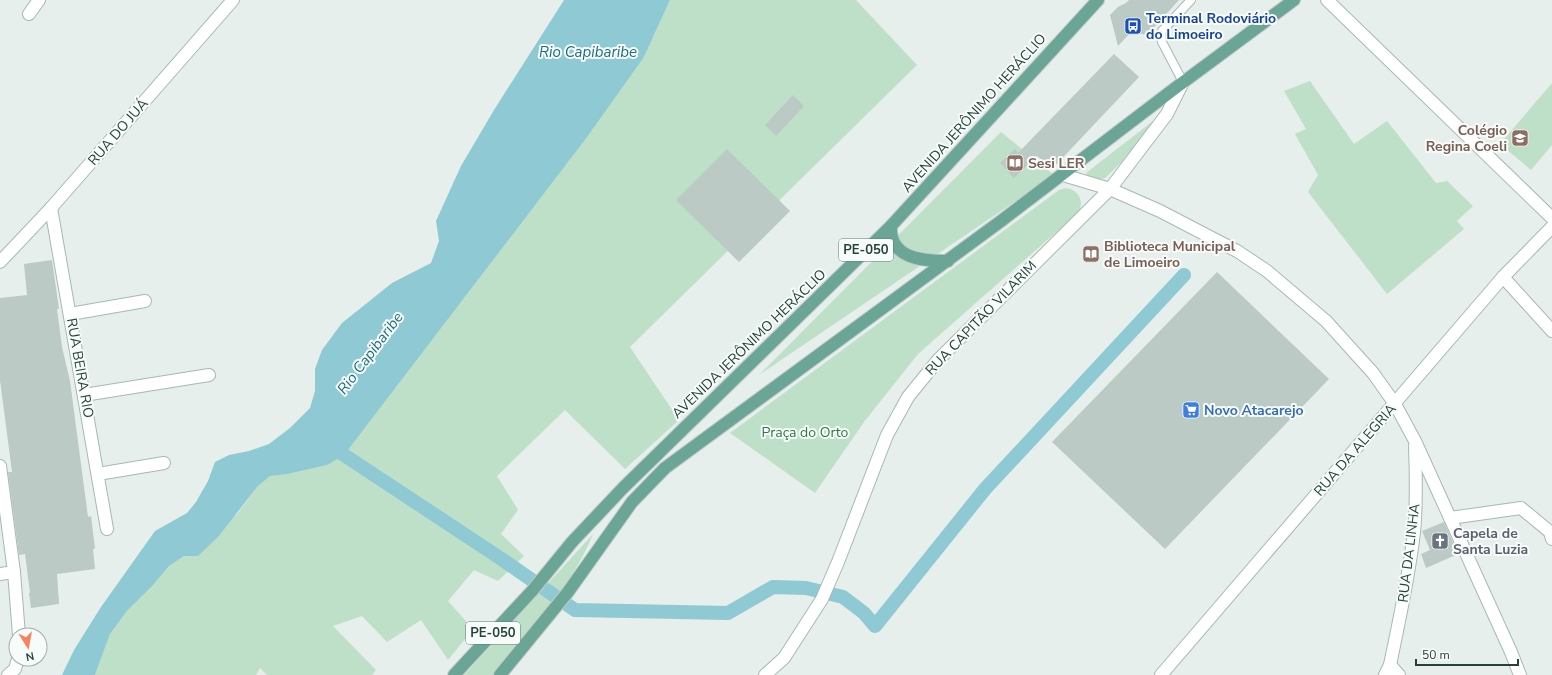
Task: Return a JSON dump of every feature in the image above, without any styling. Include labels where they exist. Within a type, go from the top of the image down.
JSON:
[{"type":"main road","name":"AVENIDA JERÔNIMO HERÁCLIO","points":[[454,675],[548,573],[572,542],[623,488],[890,226],[1098,0]]},
{"type":"main road","name":"PE-050","points":[[500,675],[568,592],[632,502],[665,468],[948,261],[1063,175],[1183,82],[1294,0]]},
{"type":"main road","points":[[890,226],[890,234],[894,244],[900,251],[908,256],[933,261],[948,261]]},
{"type":"street","points":[[29,14],[39,0]]},
{"type":"street","name":"RUA DO JUÁ","points":[[0,262],[51,208],[233,0]]},
{"type":"street","points":[[1327,0],[1552,218]]},
{"type":"street","name":"RUA CAPITÃO VILARIM","points":[[765,675],[784,658],[822,599],[838,562],[887,435],[908,397],[938,360],[1110,189],[1167,114],[1183,82]]},
{"type":"street","points":[[1063,175],[1110,189],[1199,230],[1237,251],[1267,271],[1326,321],[1373,373],[1394,404],[1415,441],[1511,652],[1520,675]]},
{"type":"street","name":"RUA BEIRA RIO","points":[[51,208],[107,529]]},
{"type":"street","name":"RUA DA ALEGRIA","points":[[1161,675],[1503,277],[1552,227]]},
{"type":"street","points":[[1503,277],[1552,331]]},
{"type":"street","points":[[70,314],[145,301]]},
{"type":"street","points":[[84,395],[209,375]]},
{"type":"street","name":"RUA DA LINHA","points":[[1387,670],[1404,598],[1414,530],[1416,488],[1415,441]]},
{"type":"street","points":[[98,474],[164,463]]},
{"type":"street","points":[[0,466],[14,572],[18,627]]},
{"type":"street","points":[[1450,518],[1521,508],[1550,532],[1552,539]]},
{"type":"street","points":[[0,574],[14,572]]},
{"type":"street","points":[[8,675],[16,667]]},
{"type":"street","points":[[1387,670],[1399,675]]},
{"type":"lane","points":[[1183,82],[1162,42],[1161,36],[1162,30],[1191,0]]},
{"type":"green space","points":[[670,0],[856,0],[917,65],[630,347],[679,420],[625,469],[565,410],[497,476],[518,510],[501,534],[524,556],[498,581],[474,570],[448,601],[473,629],[448,660],[421,620],[387,642],[362,616],[333,626],[376,670],[372,675],[267,675],[260,668],[256,675],[95,675],[110,634],[127,611],[169,566],[237,514],[258,486],[270,475],[288,474],[327,465],[644,57]]},
{"type":"green space","points":[[1310,81],[1354,144],[1387,121],[1436,183],[1447,181],[1473,206],[1457,221],[1464,229],[1387,294],[1308,192],[1318,175],[1295,134],[1306,129],[1284,91]]},
{"type":"green space","points":[[1552,83],[1552,145],[1531,170],[1500,144]]},
{"type":"green space","points":[[1153,121],[1128,156],[1105,178],[1096,181],[1090,178],[1086,173]]},
{"type":"green space","points":[[1001,132],[1054,175],[759,375]]},
{"type":"green space","name":"Praça do Orto","points":[[1066,188],[1074,191],[1081,200],[1079,212],[918,354],[864,422],[815,493],[730,433],[1059,190]]},
{"type":"green space","points":[[593,534],[573,573],[549,608],[493,675],[464,675]]},
{"type":"water","name":"Rio Capibaribe","points":[[564,0],[670,0],[644,57],[587,137],[344,455],[327,465],[288,474],[270,476],[258,486],[218,537],[198,556],[184,556],[169,566],[152,586],[127,611],[110,634],[95,675],[62,675],[74,650],[101,607],[155,531],[187,513],[196,502],[208,481],[215,462],[229,455],[249,451],[269,444],[290,428],[310,408],[315,391],[315,369],[322,350],[342,323],[392,283],[431,263],[439,241],[436,221],[461,166],[494,110]]},
{"type":"building","name":"Terminal Rodoviário do Limoeiro","points":[[1129,0],[1179,0],[1147,35],[1131,32],[1118,46],[1110,15],[1118,7]]},
{"type":"building","points":[[1114,54],[1139,77],[1052,169],[1037,156],[1014,178],[1000,163],[1015,149],[1018,153]]},
{"type":"building","points":[[793,95],[804,106],[776,136],[765,125]]},
{"type":"building","points":[[727,149],[790,211],[739,262],[676,200]]},
{"type":"building","points":[[52,260],[59,309],[57,309],[62,347],[70,381],[88,517],[91,516],[95,549],[93,549],[95,569],[57,574],[59,604],[31,608],[25,554],[19,555],[8,472],[12,472],[0,380],[0,298],[27,295],[24,264]]},
{"type":"building","name":"Novo Atacarejo","points":[[1217,272],[1329,379],[1165,549],[1052,442]]},
{"type":"building","name":"Capela de Santa Luzia","points":[[1444,522],[1458,554],[1426,568],[1421,554],[1430,550],[1422,531]]},
{"type":"waterway","points":[[328,446],[503,560],[575,610],[728,613],[773,587],[806,588],[843,597],[864,613],[875,626],[985,489],[1184,275]]},
{"type":"place","name":"Terminal Rodoviário do Limoeiro","points":[[1133,26]]},
{"type":"place","name":"Colégio Regina Coeli","points":[[1520,138]]},
{"type":"place","name":"Sesi LER","points":[[1015,163]]},
{"type":"place","name":"Biblioteca Municipal de Limoeiro","points":[[1091,254]]},
{"type":"place","name":"Novo Atacarejo","points":[[1191,410]]},
{"type":"place","name":"Capela de Santa Luzia","points":[[1440,541]]}]
